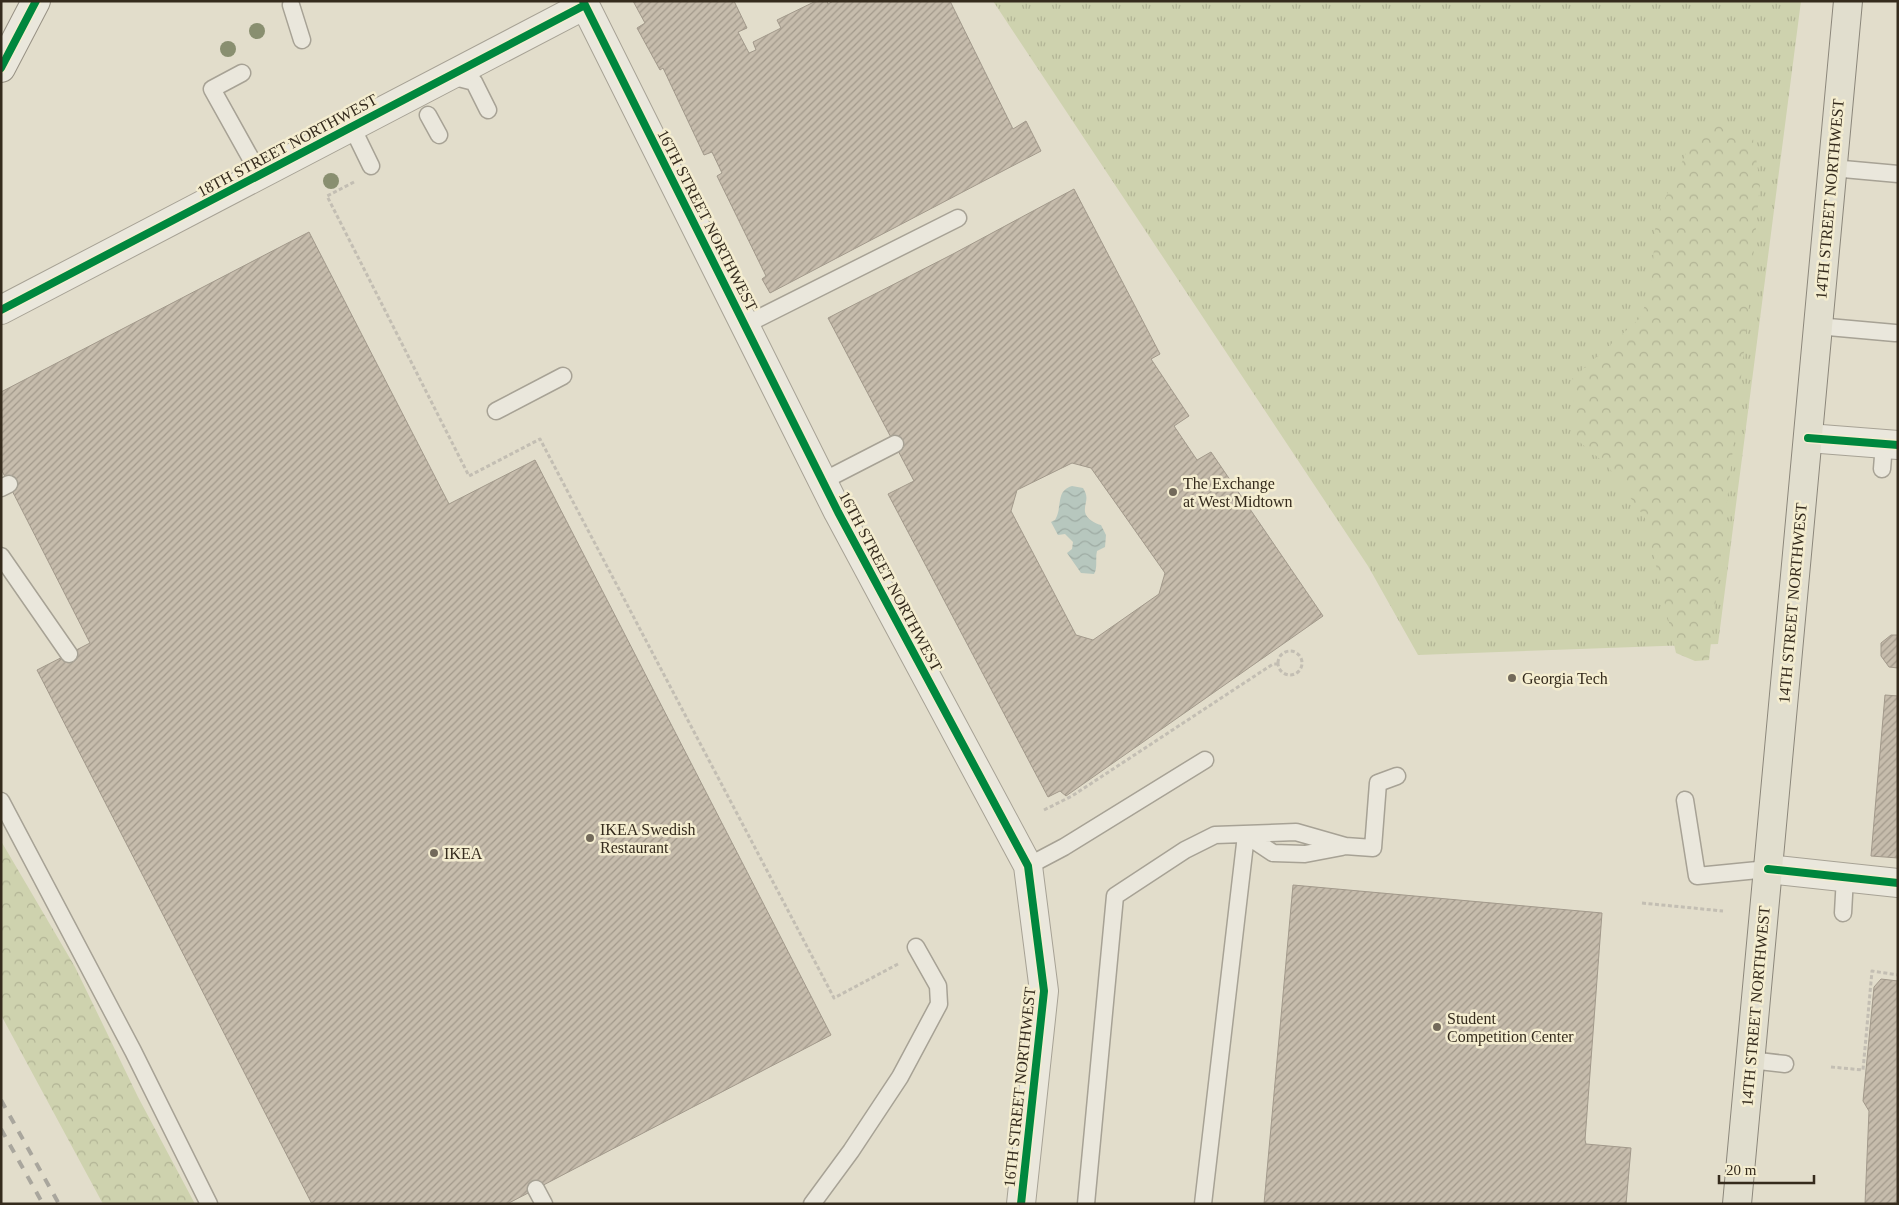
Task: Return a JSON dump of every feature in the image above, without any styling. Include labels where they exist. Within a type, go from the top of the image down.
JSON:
[{"type":"main road","name":"14TH STREET NORTHWEST","points":[[1737,1204],[1848,1]]},
{"type":"street","points":[[1,68],[36,1]]},
{"type":"street","name":"18TH STREET NORTHWEST","points":[[1,310],[451,76],[584,3]]},
{"type":"street","name":"16TH STREET NORTHWEST","points":[[584,3],[823,481],[1028,866],[1044,991],[1021,1204]]},
{"type":"street","points":[[1808,438],[1888,453]]},
{"type":"street","points":[[1768,869],[1898,883]]},
{"type":"lane","points":[[291,5],[302,40]]},
{"type":"lane","points":[[242,73],[212,89],[260,175]]},
{"type":"lane","points":[[451,76],[474,82],[488,110]]},
{"type":"lane","points":[[428,115],[439,135]]},
{"type":"lane","points":[[352,127],[371,166]]},
{"type":"lane","points":[[1832,168],[1898,174]]},
{"type":"lane","points":[[744,325],[958,218]]},
{"type":"lane","points":[[1817,326],[1895,333]]},
{"type":"lane","points":[[496,411],[563,376]]},
{"type":"lane","points":[[823,481],[896,444]]},
{"type":"lane","points":[[1,556],[69,654]]},
{"type":"lane","points":[[1028,866],[1064,847],[1205,760]]},
{"type":"lane","points":[[1086,1204],[1116,896],[1185,850],[1215,836],[1296,832],[1345,846],[1373,848],[1378,783],[1397,776]]},
{"type":"lane","points":[[1685,800],[1697,876],[1768,869]]},
{"type":"lane","points":[[1,801],[133,1051],[209,1204]]},
{"type":"lane","points":[[1203,1204],[1246,835]]},
{"type":"lane","points":[[1843,914],[1845,877]]},
{"type":"lane","points":[[812,1204],[851,1151],[900,1076],[939,1004],[938,986],[917,950]]},
{"type":"lane","points":[[1750,1060],[1786,1064]]},
{"type":"lane","points":[[536,1189],[544,1204]]},
{"type":"path","points":[[358,180],[327,196],[469,476],[540,439],[834,998],[917,950]]},
{"type":"path","points":[[1291,650],[1297,652],[1301,657],[1302,664],[1300,670],[1295,674],[1288,676],[1282,673],[1278,664],[1280,655],[1291,650]]},
{"type":"path","points":[[1044,810],[1072,796],[1273,664],[1278,664]]},
{"type":"path","points":[[1642,903],[1723,912]]},
{"type":"path","points":[[1831,1067],[1864,1070],[1872,970],[1898,975]]},
{"type":"green space","points":[[993,1],[1801,1],[1718,644],[1418,655],[1368,566]]},
{"type":"green space","points":[[1719,122],[1753,139],[1760,183],[1748,316],[1709,660],[1695,661],[1676,653],[1645,518],[1607,465],[1576,439],[1572,379],[1639,319],[1651,292],[1656,218],[1688,149]]},
{"type":"green space","points":[[1,841],[75,967],[138,1097],[195,1204],[103,1204],[1,1015]]},
{"type":"water","points":[[1072,486],[1083,488],[1086,498],[1086,515],[1092,521],[1101,525],[1106,535],[1105,547],[1097,551],[1094,574],[1081,573],[1067,553],[1072,549],[1073,542],[1065,534],[1058,535],[1051,522],[1055,520],[1057,515],[1063,492]]},
{"type":"building","points":[[633,1],[734,1],[747,28],[738,32],[749,53],[756,50],[753,42],[781,28],[777,20],[816,1],[827,1],[828,4],[833,1],[950,1],[1013,129],[1026,121],[1041,151],[770,293],[762,279],[766,276],[717,176],[722,173],[712,152],[704,155],[663,68],[660,70],[637,28],[645,23]]},
{"type":"building","name":"The Exchange at West Midtown","points":[[1074,189],[1160,354],[1151,359],[1189,416],[1174,426],[1197,460],[1211,452],[1323,616],[1066,796],[1060,791],[1048,797],[888,494],[914,481],[828,318]],"holes":[[[1072,463],[1091,468],[1165,573],[1159,594],[1093,640],[1076,635],[1011,511],[1017,490]]]},
{"type":"building","name":"IKEA","points":[[309,232],[449,504],[535,460],[831,1035],[507,1204],[312,1204],[37,670],[90,643],[1,469],[1,392]]},
{"type":"building","points":[[1891,635],[1898,635],[1898,668],[1889,667],[1881,656],[1881,643]]},
{"type":"building","points":[[1885,695],[1898,696],[1898,858],[1871,856]]},
{"type":"building","name":"Student Competition Center","points":[[1293,885],[1602,913],[1585,1140],[1586,1144],[1631,1148],[1626,1204],[1264,1204]]},
{"type":"building","points":[[1881,979],[1898,981],[1898,1204],[1865,1204],[1869,1111],[1863,1101],[1874,987]]},
{"type":"railway","points":[[1,1100],[59,1204]]},
{"type":"railway","points":[[1,1129],[43,1204]]},
{"type":"cycle path","points":[[1,68],[36,1]]},
{"type":"cycle path","points":[[583,1],[838,512],[1028,866],[1044,991],[1021,1204]]},
{"type":"cycle path","points":[[1,310],[585,5]]},
{"type":"cycle path","points":[[1808,438],[1898,445]]},
{"type":"cycle path","points":[[1768,869],[1898,883]]},
{"type":"place","name":"The Exchange at West Midtown","points":[[1173,492]]},
{"type":"place","name":"Georgia Tech","points":[[1512,678]]},
{"type":"place","name":"IKEA Swedish Restaurant","points":[[590,838]]},
{"type":"place","name":"IKEA","points":[[434,853]]},
{"type":"place","name":"Student Competition Center","points":[[1437,1027]]}]
